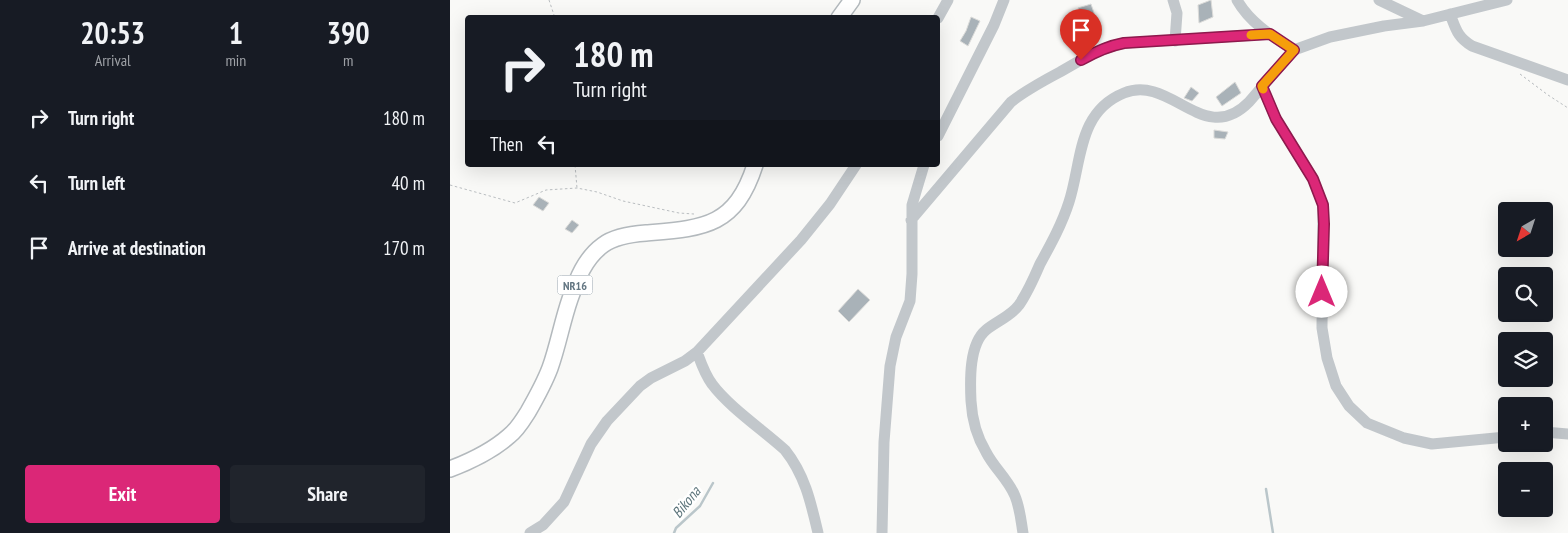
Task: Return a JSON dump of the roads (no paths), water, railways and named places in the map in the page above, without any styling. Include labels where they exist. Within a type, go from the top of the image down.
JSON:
[{"type":"main road","points":[[841,15],[852,0]]},
{"type":"main road","name":"NR16","points":[[450,469],[495,448],[511,435],[524,418],[539,394],[550,367],[580,272],[590,258],[604,244],[634,234],[700,227],[712,222],[723,216],[733,207],[744,192],[754,167]]},
{"type":"street","points":[[940,15],[948,0]]},
{"type":"street","points":[[940,132],[994,25],[1004,0]]},
{"type":"street","points":[[1174,0],[1177,13],[1175,41]]},
{"type":"street","points":[[1237,0],[1249,17],[1294,50]]},
{"type":"street","points":[[1379,0],[1423,21]]},
{"type":"street","points":[[1023,533],[1016,498],[1005,478],[986,453],[974,424],[971,402],[973,352],[976,342],[981,335],[1008,316],[1018,306],[1029,287],[1059,227],[1068,203],[1076,179],[1082,141],[1090,124],[1104,106],[1125,92],[1153,90],[1204,116],[1230,116],[1241,110],[1294,50],[1330,37],[1384,26],[1423,21],[1506,0]]},
{"type":"street","points":[[1450,14],[1458,34],[1472,46],[1568,80]]},
{"type":"street","points":[[911,220],[1011,102],[1023,93],[1096,52],[1124,43],[1270,34]]},
{"type":"street","points":[[1262,86],[1276,119],[1313,179],[1323,205],[1322,328],[1327,358],[1336,386],[1349,406],[1367,423],[1404,438],[1432,444],[1498,438]]},
{"type":"street","points":[[530,533],[543,525],[564,502],[592,444],[607,421],[640,386],[651,378],[685,361],[697,352],[801,240],[830,204],[855,167]]},
{"type":"street","points":[[882,533],[884,442],[890,366],[896,337],[910,301],[912,205],[923,167]]},
{"type":"street","points":[[697,352],[711,383],[723,397],[786,450],[793,460],[800,471],[809,495],[818,533]]},
{"type":"street","points":[[1553,433],[1568,434]]},
{"type":"waterway","name":"Bikona","points":[[674,533],[676,528],[700,506],[713,483]]},
{"type":"waterway","points":[[1266,489],[1273,533]]}]
